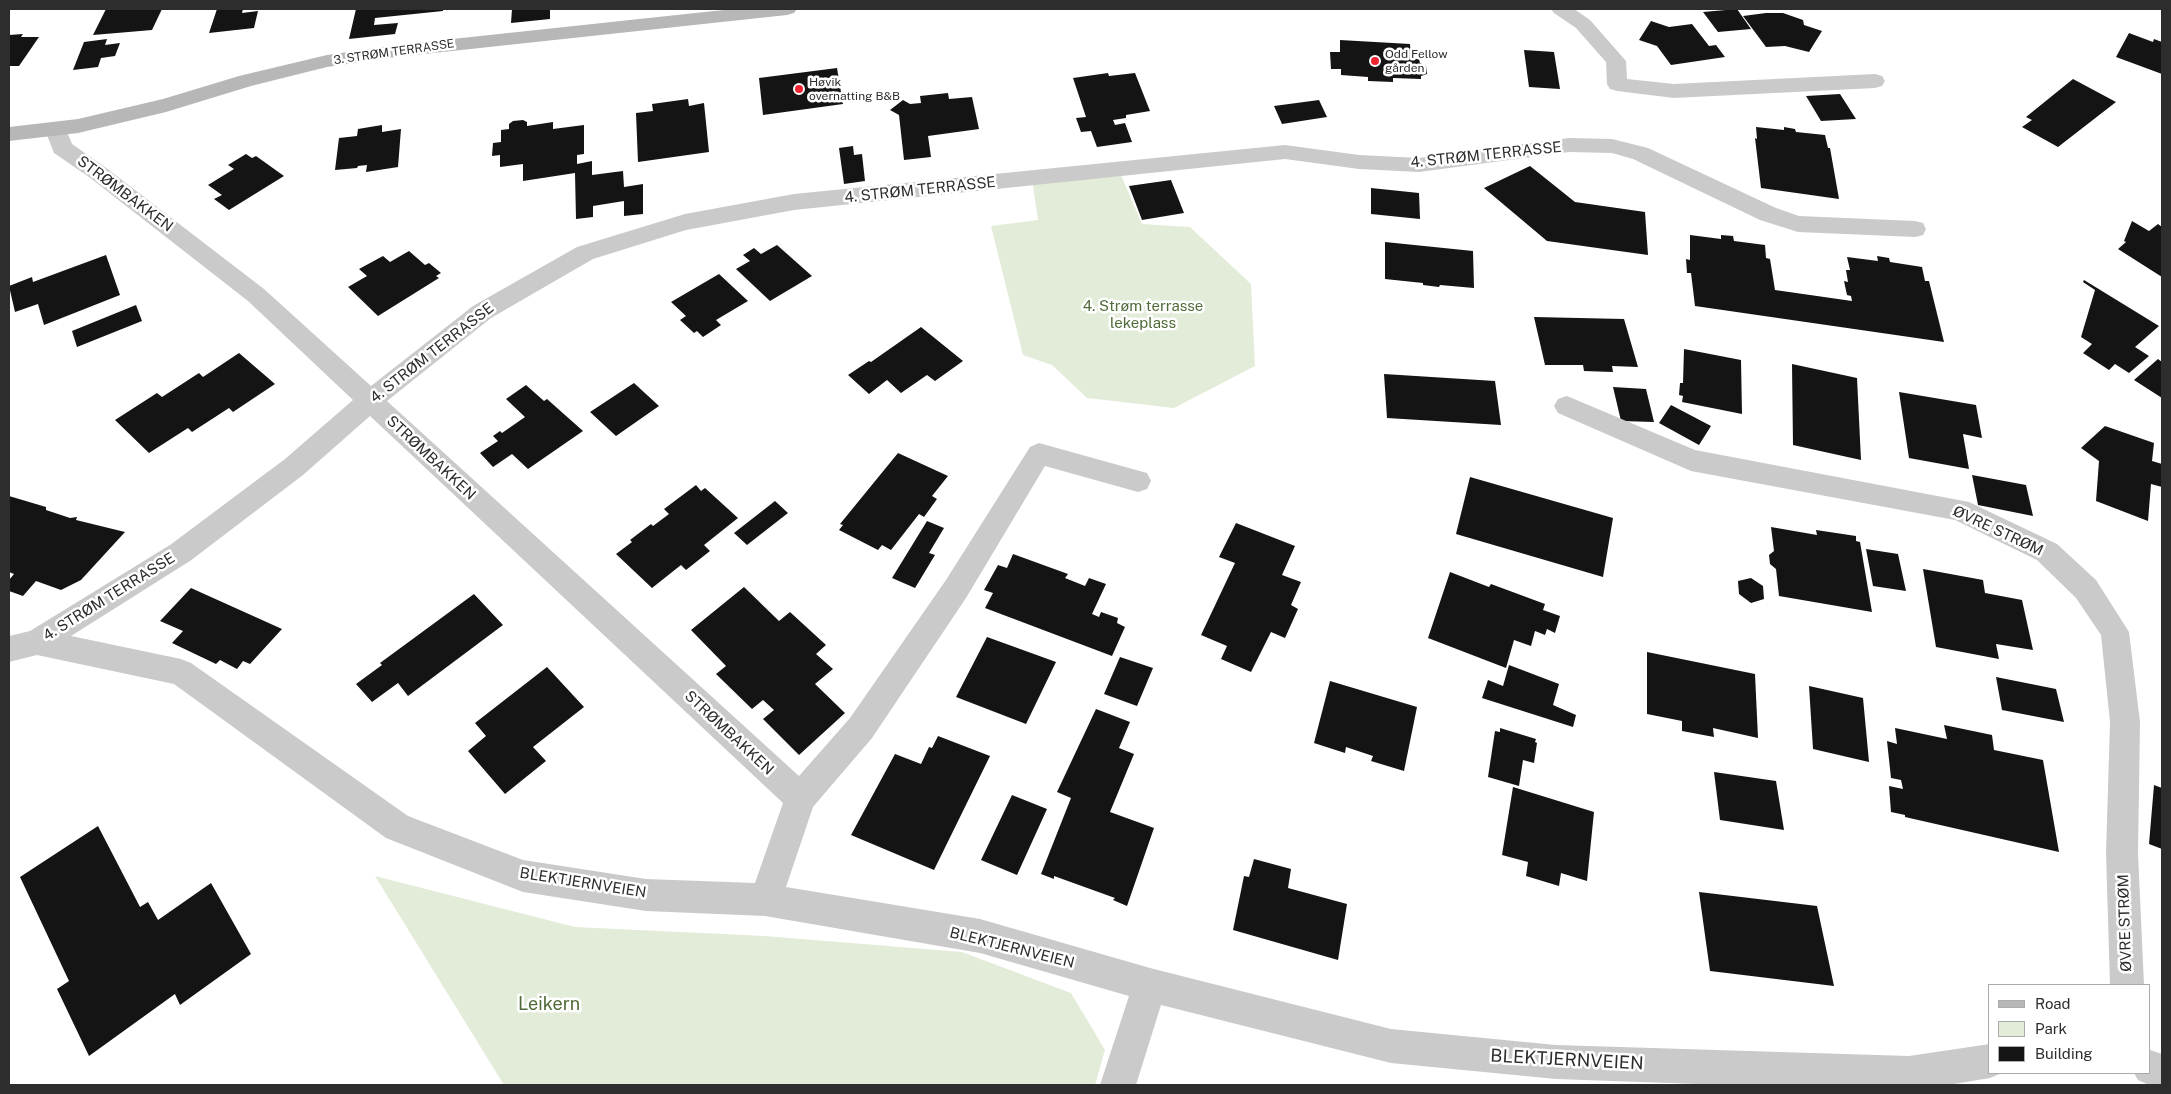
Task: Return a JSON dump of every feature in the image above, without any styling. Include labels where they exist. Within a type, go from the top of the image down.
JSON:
[{"type":"main road","name":"3. STRØM TERRASSE","points":[[9,134],[56,130],[166,105],[246,81],[326,61],[396,51],[786,9]]},
{"type":"street","points":[[1562,9],[1583,24],[1616,61],[1617,84],[1674,91],[1875,81]]},
{"type":"street","name":"STRØMBAKKEN","points":[[56,130],[62,148],[97,172],[256,295],[800,798]]},
{"type":"street","name":"4. STRØM TERRASSE","points":[[23,646],[180,552],[294,467],[370,401],[482,312],[585,253],[685,222],[794,202],[1285,152],[1360,162],[1418,165],[1569,145],[1612,146],[1640,153],[1760,210],[1798,224],[1915,229]]},
{"type":"street","name":"ØVRE STRØM","points":[[1567,406],[1691,460],[1959,510],[2047,552],[2086,589],[2115,632],[2125,722],[2122,852],[2127,984]]},
{"type":"street","points":[[765,900],[800,798],[861,728],[956,589],[1039,454],[1138,481]]},
{"type":"street","name":"BLEKTJERNVEIEN","points":[[23,646],[181,672],[278,740],[397,828],[523,876],[646,894],[765,900],[980,936],[1150,985],[1391,1046],[1556,1062],[1909,1080],[1988,1061]]},
{"type":"street","points":[[1118,1085],[1150,985]]},
{"type":"green space","name":"4. Strøm terrasse lekeplass","points":[[1118,168],[1142,224],[1190,227],[1251,284],[1255,366],[1174,408],[1087,398],[1052,365],[1023,355],[991,226],[1038,220],[1032,179]]},
{"type":"green space","name":"Leikern","points":[[375,876],[575,927],[765,936],[962,952],[1071,993],[1105,1050],[1095,1085],[504,1085]]},
{"type":"building","points":[[106,9],[162,9],[152,30],[93,35]]},
{"type":"building","points":[[217,9],[243,9],[242,13],[258,11],[254,28],[209,33]]},
{"type":"building","points":[[356,9],[443,9],[443,11],[375,18],[374,25],[398,23],[395,34],[349,39]]},
{"type":"building","points":[[512,9],[550,9],[550,19],[511,23]]},
{"type":"building","points":[[1737,9],[1751,29],[1718,32],[1703,12]]},
{"type":"building","points":[[1783,13],[1803,20],[1804,25],[1822,31],[1809,52],[1785,46],[1766,47],[1743,16]]},
{"type":"building","points":[[1651,21],[1669,27],[1692,24],[1709,46],[1716,45],[1725,57],[1671,65],[1657,46],[1639,40]]},
{"type":"building","points":[[2129,33],[2153,42],[2154,39],[2162,42],[2162,74],[2116,57]]},
{"type":"building","points":[[23,34],[21,37],[39,37],[19,66],[9,66],[9,35]]},
{"type":"building","points":[[107,39],[105,45],[120,43],[115,56],[101,58],[98,67],[73,70],[84,42]]},
{"type":"building","name":"Odd Fellow gården","points":[[1340,40],[1410,44],[1411,59],[1419,59],[1420,63],[1426,66],[1427,74],[1421,76],[1421,79],[1393,78],[1393,82],[1368,81],[1368,77],[1341,75],[1341,69],[1331,69],[1330,52],[1340,52]]},
{"type":"building","points":[[1524,50],[1554,52],[1560,89],[1529,87]]},
{"type":"building","points":[[837,68],[843,104],[763,115],[759,78]]},
{"type":"building","points":[[1108,73],[1109,76],[1135,73],[1150,111],[1126,115],[1126,118],[1113,120],[1115,125],[1125,123],[1132,142],[1097,147],[1091,131],[1081,132],[1076,118],[1086,117],[1073,78]]},
{"type":"building","points":[[2073,79],[2116,102],[2058,147],[2022,127],[2032,120],[2026,117]]},
{"type":"building","points":[[948,93],[949,99],[972,97],[979,129],[928,136],[931,157],[904,160],[899,115],[890,110],[903,100],[910,104],[921,103],[920,96]]},
{"type":"building","points":[[1840,94],[1856,119],[1821,121],[1806,96]]},
{"type":"building","points":[[688,99],[689,106],[704,103],[709,152],[638,162],[636,113],[653,111],[652,104]]},
{"type":"building","points":[[1319,100],[1327,117],[1282,124],[1274,106]]},
{"type":"building","points":[[523,120],[527,122],[527,126],[553,122],[553,129],[584,125],[584,154],[577,155],[577,164],[592,161],[592,175],[623,171],[624,187],[643,184],[643,214],[624,216],[624,201],[593,206],[593,217],[576,219],[575,173],[523,181],[523,164],[500,167],[500,155],[492,156],[493,143],[501,142],[501,130],[509,129],[509,124],[513,121]]},
{"type":"building","points":[[382,125],[382,132],[401,129],[398,167],[366,172],[367,165],[335,170],[339,138],[357,136],[358,129]]},
{"type":"building","points":[[1756,127],[1784,130],[1784,127],[1795,129],[1796,132],[1825,135],[1828,148],[1830,148],[1839,199],[1761,188],[1755,138],[1757,139]]},
{"type":"building","points":[[853,146],[854,155],[862,154],[865,181],[844,184],[839,148]]},
{"type":"building","points":[[246,154],[252,158],[256,156],[284,176],[229,210],[214,199],[222,195],[208,185],[234,169],[228,165]]},
{"type":"building","points":[[1530,166],[1575,202],[1645,212],[1648,255],[1547,241],[1484,188]]},
{"type":"building","points":[[1171,180],[1184,213],[1142,220],[1129,186]]},
{"type":"building","points":[[1371,188],[1419,193],[1420,219],[1371,214]]},
{"type":"building","points":[[2132,221],[2149,231],[2158,224],[2162,227],[2162,277],[2118,249],[2126,242],[2124,241]]},
{"type":"building","points":[[1690,235],[1721,239],[1721,235],[1733,236],[1734,241],[1765,245],[1766,258],[1770,259],[1775,290],[1852,301],[1851,296],[1847,295],[1844,281],[1848,282],[1846,270],[1850,270],[1847,257],[1878,261],[1877,256],[1889,258],[1890,262],[1922,267],[1925,281],[1929,281],[1944,342],[1695,306],[1691,273],[1687,273],[1686,259],[1690,260]]},
{"type":"building","points":[[1385,242],[1473,251],[1474,288],[1440,285],[1439,287],[1423,285],[1423,283],[1385,279]]},
{"type":"building","points":[[777,245],[812,276],[770,301],[736,269],[750,261],[743,255],[754,248],[761,254]]},
{"type":"building","points":[[409,251],[425,265],[429,263],[441,273],[436,276],[439,278],[378,316],[348,287],[367,276],[359,269],[383,256],[390,262]]},
{"type":"building","points":[[106,255],[120,295],[44,325],[38,304],[15,312],[9,286],[32,277],[33,282]]},
{"type":"building","points":[[719,274],[748,301],[716,320],[721,325],[703,337],[697,331],[694,333],[680,320],[686,316],[671,302]]},
{"type":"building","points":[[2084,280],[2159,326],[2135,347],[2149,356],[2129,373],[2115,364],[2109,370],[2083,353],[2092,344],[2081,337],[2095,290],[2083,282]]},
{"type":"building","points":[[136,305],[142,321],[77,347],[72,331]]},
{"type":"building","points":[[1534,317],[1624,319],[1638,367],[1612,366],[1613,372],[1584,371],[1583,365],[1545,365]]},
{"type":"building","points":[[921,327],[963,361],[935,381],[927,375],[901,393],[887,380],[869,394],[848,375],[869,361],[871,362]]},
{"type":"building","points":[[1684,349],[1741,360],[1742,414],[1682,402],[1683,396],[1679,395],[1680,383],[1683,383]]},
{"type":"building","points":[[239,353],[275,384],[233,412],[229,408],[192,432],[188,428],[149,453],[115,420],[157,393],[162,397],[199,373],[203,377]]},
{"type":"building","points":[[2158,359],[2162,362],[2162,398],[2134,380]]},
{"type":"building","points":[[1792,364],[1857,378],[1861,460],[1793,445]]},
{"type":"building","points":[[1384,374],[1495,381],[1501,425],[1387,418]]},
{"type":"building","points":[[634,383],[659,406],[616,436],[590,412]]},
{"type":"building","points":[[526,385],[544,401],[547,399],[583,431],[528,469],[512,454],[493,467],[480,453],[498,441],[493,436],[500,431],[502,433],[525,417],[506,399]]},
{"type":"building","points":[[1613,387],[1646,389],[1654,422],[1621,421]]},
{"type":"building","points":[[1899,392],[1976,405],[1982,438],[1963,434],[1969,469],[1909,458]]},
{"type":"building","points":[[1671,405],[1711,426],[1699,445],[1659,423]]},
{"type":"building","points":[[2105,426],[2154,443],[2152,461],[2162,464],[2162,487],[2151,484],[2148,521],[2096,501],[2099,461],[2081,448]]},
{"type":"building","points":[[898,453],[948,476],[932,496],[937,499],[924,517],[919,514],[891,550],[882,545],[878,550],[839,530],[843,525],[840,524]]},
{"type":"building","points":[[1972,475],[2026,485],[2033,516],[1978,505]]},
{"type":"building","points":[[1470,477],[1613,518],[1603,577],[1456,534]]},
{"type":"building","points":[[696,485],[701,491],[705,488],[738,518],[704,545],[710,551],[686,570],[681,565],[652,588],[616,554],[632,542],[630,540],[651,524],[653,526],[669,514],[664,509]]},
{"type":"building","points":[[9,496],[46,507],[46,510],[70,518],[77,517],[76,520],[125,532],[81,580],[61,590],[36,581],[23,596],[9,591],[9,580],[14,574],[9,572]]},
{"type":"building","points":[[775,501],[788,513],[747,545],[734,533]]},
{"type":"building","points":[[927,521],[944,528],[929,553],[935,555],[915,588],[892,578]]},
{"type":"building","points":[[1236,523],[1295,546],[1282,575],[1301,582],[1291,605],[1298,609],[1285,638],[1271,632],[1251,672],[1221,659],[1227,646],[1201,635],[1235,563],[1219,557]]},
{"type":"building","points":[[1771,527],[1817,535],[1816,530],[1856,536],[1856,541],[1860,542],[1872,612],[1779,596],[1776,569],[1770,564],[1769,555],[1774,551]]},
{"type":"building","points":[[1866,549],[1898,554],[1906,591],[1873,586]]},
{"type":"building","points":[[1013,554],[1068,574],[1065,578],[1085,586],[1089,578],[1106,584],[1092,614],[1099,617],[1101,612],[1118,618],[1117,623],[1125,627],[1112,656],[985,608],[993,593],[984,590],[998,565],[1007,568]]},
{"type":"building","points":[[1923,569],[1983,580],[1985,593],[2022,600],[2033,650],[1996,644],[1999,659],[1936,647]]},
{"type":"building","points":[[1450,572],[1489,587],[1491,584],[1545,604],[1543,610],[1560,616],[1555,633],[1547,629],[1545,635],[1535,631],[1531,646],[1514,640],[1506,668],[1428,638]]},
{"type":"building","points":[[1751,578],[1763,586],[1764,599],[1751,603],[1739,594],[1738,581]]},
{"type":"building","points":[[744,587],[779,621],[790,612],[826,645],[816,654],[833,669],[815,684],[845,713],[799,755],[763,719],[774,710],[763,700],[752,709],[716,674],[726,666],[691,630]]},
{"type":"building","points":[[191,588],[282,629],[250,664],[243,661],[237,669],[220,660],[216,664],[172,643],[183,631],[160,621]]},
{"type":"building","points":[[474,594],[503,625],[408,696],[398,683],[372,702],[356,684],[382,665],[380,663]]},
{"type":"building","points":[[987,637],[1056,662],[1026,724],[956,697]]},
{"type":"building","points":[[1647,652],[1755,674],[1758,738],[1713,728],[1714,737],[1682,731],[1682,721],[1647,714]]},
{"type":"building","points":[[1120,657],[1153,668],[1137,706],[1104,694]]},
{"type":"building","points":[[1509,665],[1559,684],[1553,705],[1576,715],[1573,727],[1482,698],[1488,680],[1503,686]]},
{"type":"building","points":[[547,667],[584,707],[533,747],[546,761],[505,794],[468,751],[486,736],[475,723]]},
{"type":"building","points":[[1996,677],[2056,689],[2064,722],[2002,710]]},
{"type":"building","points":[[1330,681],[1417,707],[1404,771],[1371,761],[1373,756],[1346,747],[1345,753],[1314,743]]},
{"type":"building","points":[[1809,686],[1863,698],[1869,762],[1813,749]]},
{"type":"building","points":[[1096,709],[1130,722],[1119,748],[1134,754],[1110,812],[1154,828],[1127,906],[1113,900],[1115,898],[1054,876],[1054,879],[1041,874],[1071,798],[1057,792]]},
{"type":"building","points":[[1944,725],[1992,735],[1994,750],[2043,760],[2059,852],[1905,817],[1905,815],[1891,812],[1889,786],[1903,789],[1901,780],[1891,778],[1887,741],[1897,744],[1895,728],[1947,739]]},
{"type":"building","points":[[1500,728],[1536,739],[1534,763],[1523,760],[1519,786],[1488,777],[1495,731],[1500,732]]},
{"type":"building","points":[[938,736],[990,756],[934,870],[851,835],[895,754],[921,764],[929,747],[932,748]]},
{"type":"building","points":[[1714,772],[1776,781],[1784,830],[1720,820]]},
{"type":"building","points":[[2154,785],[2162,788],[2162,849],[2149,844]]},
{"type":"building","points":[[1513,787],[1594,812],[1587,881],[1561,873],[1559,886],[1526,876],[1528,862],[1502,855]]},
{"type":"building","points":[[1012,795],[1047,809],[1017,875],[981,860]]},
{"type":"building","points":[[98,826],[140,907],[148,902],[158,920],[211,883],[251,954],[180,1005],[175,994],[89,1056],[57,989],[69,981],[20,877]]},
{"type":"building","points":[[1254,859],[1291,869],[1288,888],[1347,904],[1338,960],[1233,930],[1244,876],[1249,877]]},
{"type":"building","points":[[1699,892],[1817,906],[1834,986],[1710,971]]},
{"type":"place","name":"Odd Fellow gården","points":[[1375,61]]},
{"type":"place","name":"Høvik overnatting B&B","points":[[799,89]]}]
